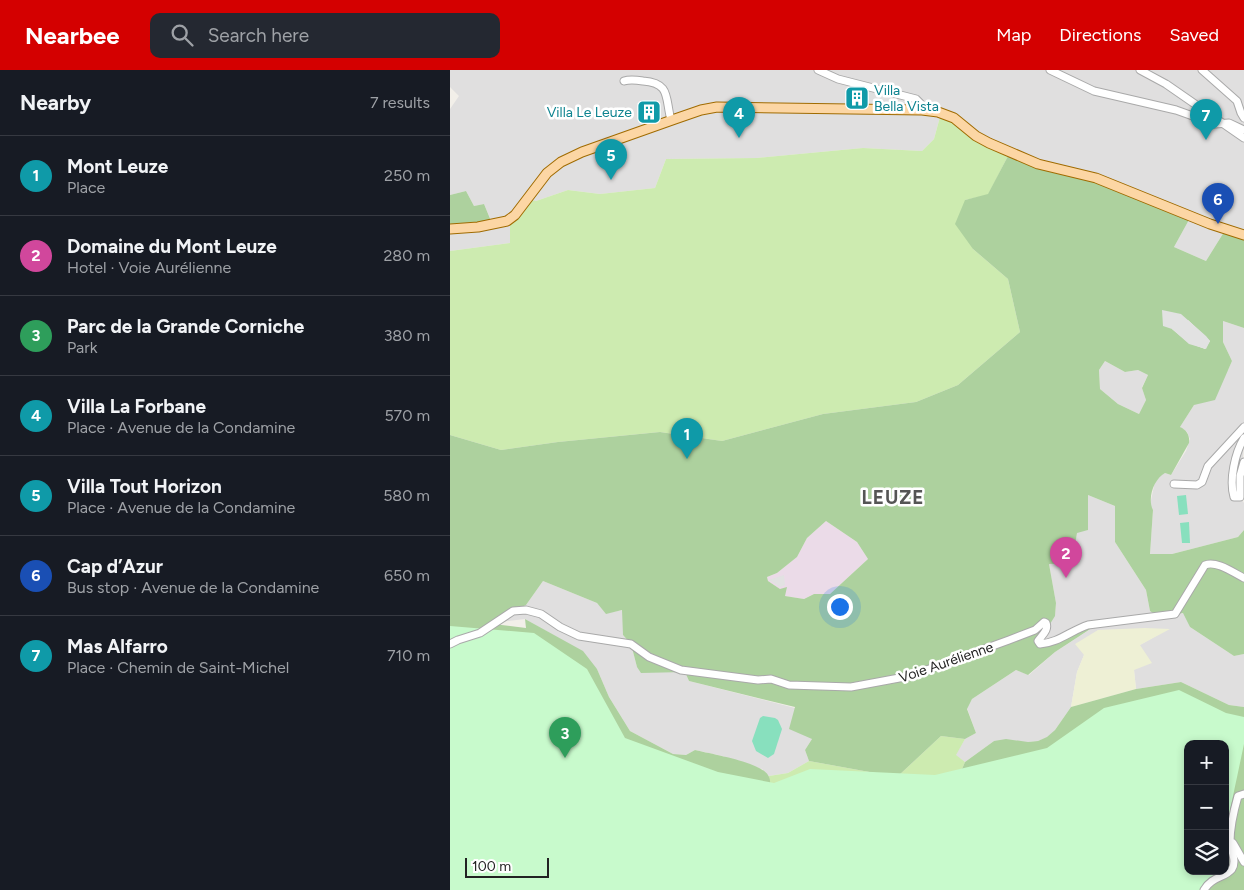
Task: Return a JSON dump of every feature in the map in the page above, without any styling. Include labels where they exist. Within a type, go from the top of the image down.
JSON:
[{"type":"main road","points":[[450,229],[478,227],[507,221],[515,215],[547,173],[561,162],[582,152],[671,120],[700,110],[717,107],[922,110],[938,112],[954,118],[976,136],[989,143],[1038,164],[1096,178],[1210,224],[1244,235]]},
{"type":"street","points":[[818,70],[838,79],[916,99],[921,104],[922,110]]},
{"type":"street","points":[[1050,70],[1094,91],[1176,110],[1214,124],[1229,124],[1244,130]]},
{"type":"street","points":[[1140,70],[1166,84],[1244,138]]},
{"type":"street","points":[[1202,70],[1236,101],[1244,118]]},
{"type":"street","points":[[624,81],[653,81],[663,86],[671,120]]},
{"type":"street","points":[[1174,484],[1197,485],[1202,482],[1208,466],[1244,427]]},
{"type":"street","points":[[1244,438],[1240,444],[1233,474],[1233,493],[1234,497],[1238,498],[1240,497],[1240,476],[1244,462]]},
{"type":"street","name":"Voie Aurélienne","points":[[450,644],[480,633],[513,610],[532,610],[579,636],[631,644],[649,656],[681,670],[771,680],[789,685],[851,687],[910,676],[1035,630],[1044,622],[1047,626],[1038,641],[1040,644],[1052,642],[1078,628],[1088,625],[1174,614],[1205,565],[1209,563],[1244,578]]},
{"type":"street","points":[[1204,890],[1214,879],[1232,868],[1234,862],[1230,841],[1235,806],[1238,796],[1242,794]]},
{"type":"street","points":[[1230,841],[1233,842],[1244,862]]},
{"type":"shaded area","points":[[450,70],[1244,70],[1244,238],[1224,232],[1206,261],[1174,247],[1190,218],[1086,179],[1050,172],[1008,156],[987,147],[940,117],[934,139],[922,151],[863,148],[757,158],[666,159],[655,188],[600,194],[568,190],[536,201],[510,243],[450,251],[450,232],[494,227],[484,204],[474,206],[466,191],[450,195],[450,109],[459,96],[450,87]]},
{"type":"shaded area","points":[[1162,310],[1181,314],[1206,336],[1210,341],[1206,349],[1189,344],[1172,329],[1163,326]]},
{"type":"shaded area","points":[[1223,321],[1244,328],[1244,444],[1240,497],[1244,503],[1244,530],[1238,537],[1172,554],[1150,554],[1153,510],[1150,505],[1155,481],[1158,476],[1165,473],[1171,475],[1186,451],[1190,439],[1187,432],[1180,427],[1194,405],[1228,370],[1232,361],[1223,342]]},
{"type":"shaded area","points":[[1105,361],[1125,372],[1138,370],[1148,375],[1142,387],[1146,400],[1139,414],[1118,404],[1100,389],[1099,370]]},
{"type":"shaded area","points":[[1088,495],[1115,506],[1115,542],[1146,590],[1150,611],[1175,614],[1184,613],[1190,627],[1234,656],[1244,654],[1244,707],[1229,705],[1181,682],[1136,689],[1134,670],[1140,645],[1168,629],[1098,630],[1077,672],[1071,707],[1047,738],[1028,742],[994,741],[965,762],[955,755],[965,739],[976,733],[967,708],[972,699],[1016,670],[1029,675],[1055,652],[1097,625],[1040,644],[1047,626],[1055,615],[1056,603],[1049,564],[1072,562],[1077,532],[1088,530]]},
{"type":"shaded area","points":[[826,521],[857,542],[868,559],[830,594],[814,594],[804,599],[785,596],[780,589],[768,581],[767,577],[777,573],[797,557],[807,538]]},
{"type":"shaded area","points":[[784,575],[785,585],[780,587],[769,580]]},
{"type":"shaded area","points":[[543,581],[597,603],[606,613],[623,610],[623,635],[631,644],[637,667],[685,672],[689,681],[795,708],[812,739],[805,750],[809,761],[788,773],[769,776],[762,769],[722,756],[695,750],[686,755],[673,754],[630,731],[609,697],[597,669],[553,635],[525,619],[492,623],[526,605]]},
{"type":"green space","points":[[940,117],[953,123],[987,147],[1008,156],[988,195],[965,200],[973,249],[1008,279],[1020,332],[958,385],[916,402],[823,414],[722,441],[660,432],[558,442],[501,450],[450,435],[450,251],[510,243],[510,223],[531,200],[536,201],[568,190],[600,194],[655,188],[666,159],[757,158],[863,148],[922,151],[934,139]]},
{"type":"green space","points":[[1008,156],[1050,172],[1086,179],[1190,218],[1174,247],[1206,261],[1224,232],[1244,238],[1244,328],[1223,321],[1223,342],[1232,361],[1215,400],[1194,405],[1180,427],[1188,434],[1189,443],[1171,475],[1165,473],[1155,484],[1151,495],[1153,510],[1150,554],[1172,554],[1238,537],[1244,530],[1244,654],[1234,656],[1190,627],[1183,613],[1159,617],[1150,611],[1146,590],[1115,542],[1115,506],[1088,495],[1088,530],[1077,533],[1072,563],[1049,564],[1056,603],[1055,616],[1038,643],[1098,624],[1055,652],[1028,675],[1016,670],[972,699],[967,709],[976,733],[965,739],[941,736],[897,777],[809,761],[805,750],[812,739],[789,729],[795,707],[689,681],[685,672],[641,673],[637,667],[631,644],[623,635],[622,610],[606,614],[597,603],[543,581],[526,605],[505,615],[493,624],[526,628],[525,619],[583,651],[597,669],[609,697],[630,731],[673,754],[686,755],[695,750],[746,762],[763,770],[768,775],[770,778],[770,790],[935,832],[965,762],[994,741],[1006,739],[1028,742],[1038,741],[1047,737],[1055,730],[1071,707],[1136,689],[1181,682],[1229,705],[1244,707],[1244,890],[450,890],[450,435],[501,450],[558,442],[660,432],[722,441],[823,414],[916,402],[958,385],[1020,332],[1008,279],[973,249],[955,224],[965,200],[988,194]],"holes":[[[1188,320],[1210,341],[1205,349],[1189,343],[1172,329]],[[1105,361],[1125,372],[1138,370],[1148,375],[1142,388],[1146,400],[1139,414],[1118,404],[1100,389],[1099,370]],[[826,521],[857,542],[868,559],[830,594],[814,594],[804,599],[785,596],[787,587],[780,589],[768,581],[767,577],[777,573],[797,557],[807,538]]]},
{"type":"green space","points":[[466,191],[474,206],[484,204],[491,221],[450,225],[450,195]]},
{"type":"green space","points":[[1186,495],[1188,514],[1179,515],[1177,496]]},
{"type":"green space","points":[[1189,522],[1190,543],[1182,543],[1180,523]]},
{"type":"green space","points":[[450,626],[534,633],[587,669],[625,738],[718,772],[774,783],[810,769],[935,775],[1047,748],[1104,708],[1179,690],[1226,713],[1244,717],[1244,744],[1229,815],[1229,740],[1184,740],[1184,875],[1217,875],[1201,890],[450,890]]},
{"type":"green space","points":[[1170,629],[1140,645],[1152,663],[1134,670],[1136,689],[1071,707],[1077,672],[1084,655],[1075,644],[1098,630]]},
{"type":"green space","points":[[763,716],[778,720],[782,729],[774,754],[768,758],[756,751],[752,741],[760,718]]},
{"type":"green space","points":[[941,736],[965,739],[956,755],[965,762],[935,832],[770,790],[769,776],[788,773],[809,761],[897,777]]},
{"type":"place","name":"Villa Bella Vista","points":[[857,98]]},
{"type":"place","name":"Villa Le Leuze","points":[[649,112]]},
{"type":"place","name":"Villa La Forbane","points":[[739,138]]},
{"type":"place","name":"Mas Alfarro","points":[[1206,140]]},
{"type":"place","name":"Villa Tout Horizon","points":[[611,180]]},
{"type":"place","name":"Cap d’Azur","points":[[1218,224]]},
{"type":"place","name":"Mont Leuze","points":[[687,459]]},
{"type":"place","name":"Domaine du Mont Leuze","points":[[1066,578]]},
{"type":"place","name":"Parc de la Grande Corniche","points":[[565,758]]},
{"type":"district","name":"LEUZE","points":[[893,497]]}]
